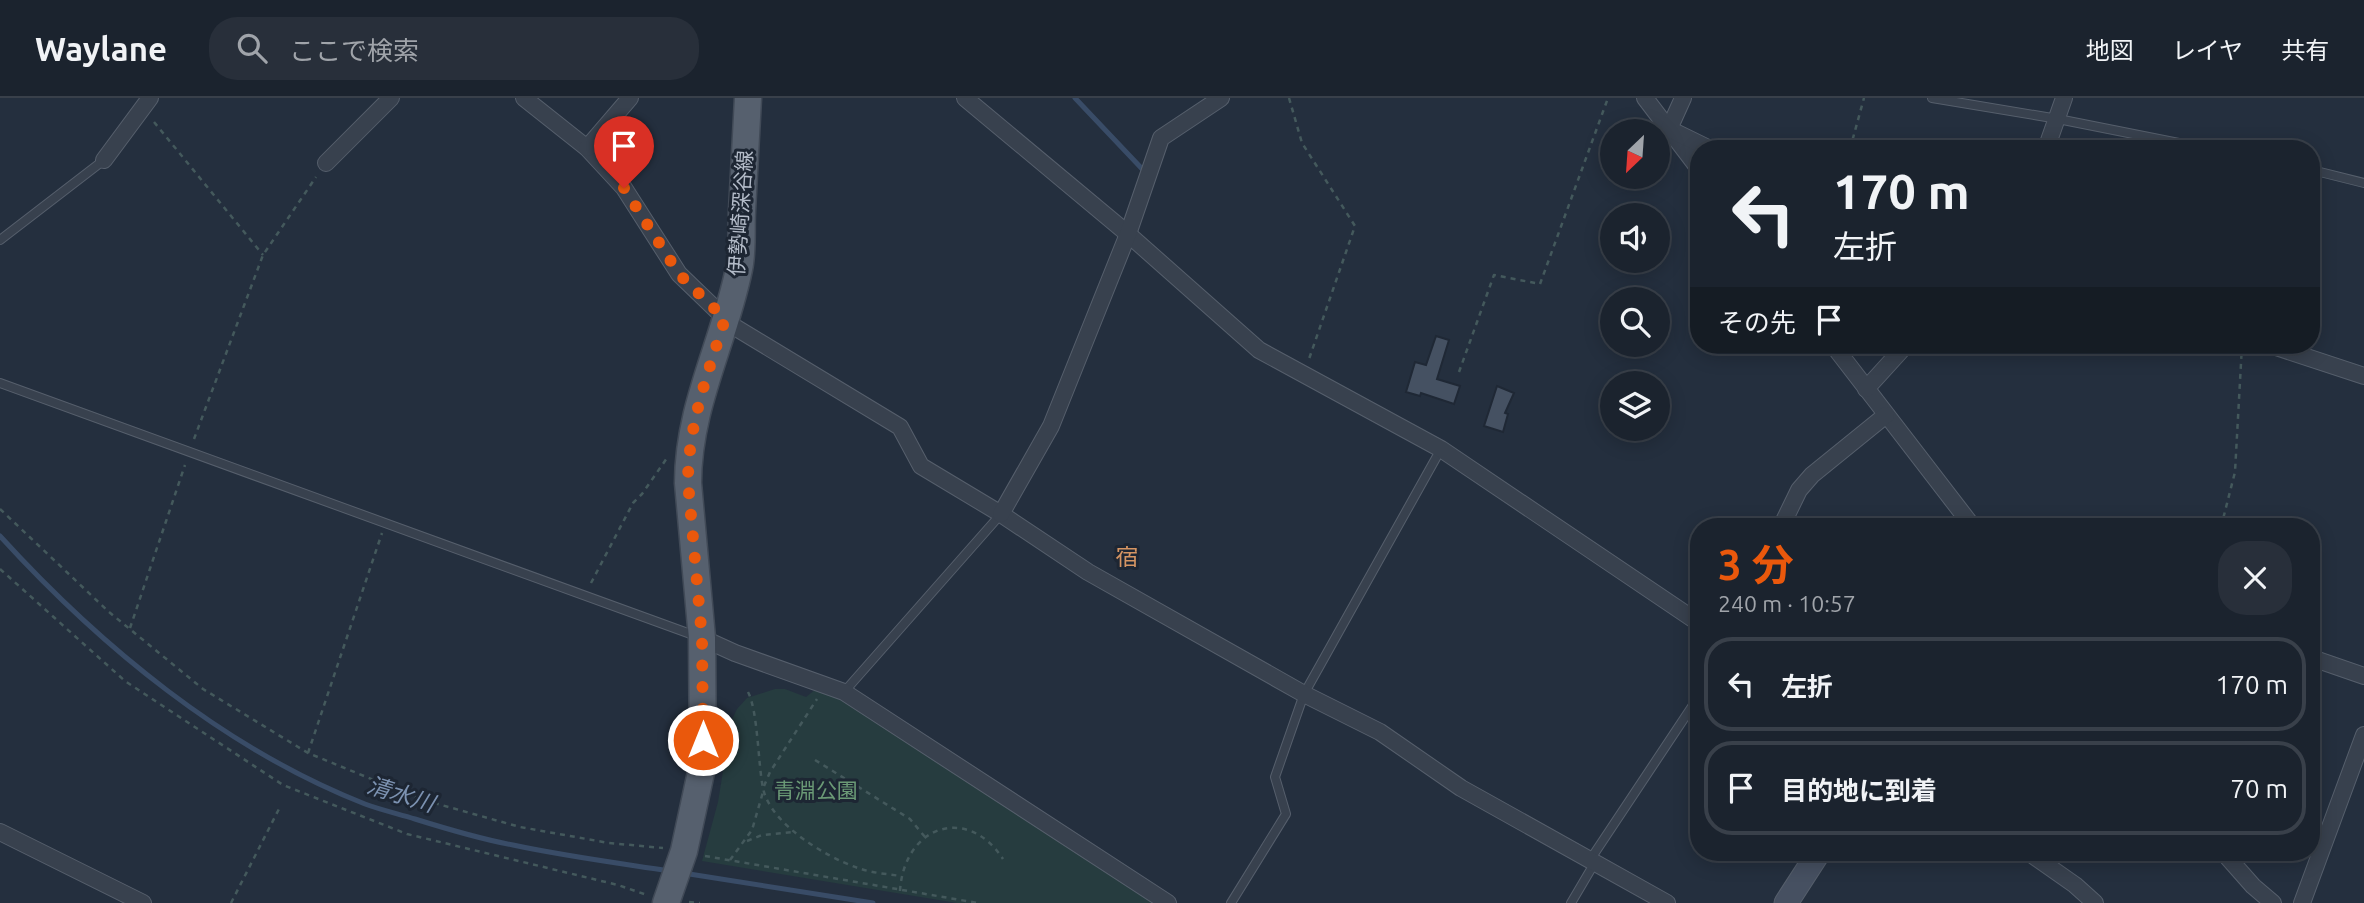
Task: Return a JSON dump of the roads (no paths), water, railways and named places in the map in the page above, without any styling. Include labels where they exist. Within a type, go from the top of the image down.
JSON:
[{"type":"main road","name":"伊勢崎深谷線","points":[[672,899],[688,854],[703,763],[702,638],[688,482],[691,435],[740,265],[748,98]]},
{"type":"street","points":[[326,163],[391,98]]},
{"type":"street","points":[[524,98],[587,148],[624,188],[679,274],[725,319],[900,427],[921,466],[1001,514],[1088,572],[1304,694],[1380,732],[1461,788],[1667,903]]},
{"type":"street","points":[[587,148],[630,98]]},
{"type":"street","points":[[965,98],[1128,234],[1259,350],[1441,449],[1690,617]]},
{"type":"street","points":[[1001,514],[1051,426],[1128,234],[1161,138],[1221,98]]},
{"type":"street","points":[[1645,98],[1661,119]]},
{"type":"street","points":[[1670,125],[1683,98]]},
{"type":"street","points":[[2050,140],[2064,98]]},
{"type":"street","points":[[104,160],[145,104]]},
{"type":"street","points":[[1670,130],[1691,140]]},
{"type":"street","points":[[1670,132],[1690,157]]},
{"type":"street","points":[[1840,354],[1966,518]]},
{"type":"street","points":[[1866,389],[1898,354]]},
{"type":"street","points":[[2297,354],[2364,376]]},
{"type":"street","points":[[1785,518],[1805,483],[1886,415]]},
{"type":"street","points":[[702,638],[735,653],[844,692],[1168,903]]},
{"type":"street","points":[[2320,661],[2364,676]]},
{"type":"street","points":[[2320,854],[2364,735]]},
{"type":"street","points":[[0,832],[143,903]]},
{"type":"street","points":[[1786,903],[1813,861]]},
{"type":"street","points":[[2041,861],[2095,903]]},
{"type":"street","points":[[2231,861],[2253,886],[2273,903]]},
{"type":"street","points":[[2302,903],[2318,861]]},
{"type":"lane","points":[[1932,98],[2164,140]]},
{"type":"lane","points":[[0,240],[104,160]]},
{"type":"lane","points":[[2320,172],[2364,183]]},
{"type":"lane","points":[[0,383],[702,638]]},
{"type":"lane","points":[[1231,903],[1286,814],[1275,777],[1304,694],[1441,449]]},
{"type":"lane","points":[[844,692],[1001,514]]},
{"type":"lane","points":[[1571,903],[1592,863],[1690,710]]},
{"type":"waterway","points":[[1075,98],[1146,173]]},
{"type":"waterway","name":"清水川","points":[[0,536],[80,617],[168,691],[214,724],[313,781],[371,806],[476,837],[552,853],[670,871]]},
{"type":"waterway","name":"清水川","points":[[683,873],[873,903]]},
{"type":"district","name":"宿","points":[[1127,556]]},
{"type":"park label","name":"青淵公園","points":[[816,790]]}]
